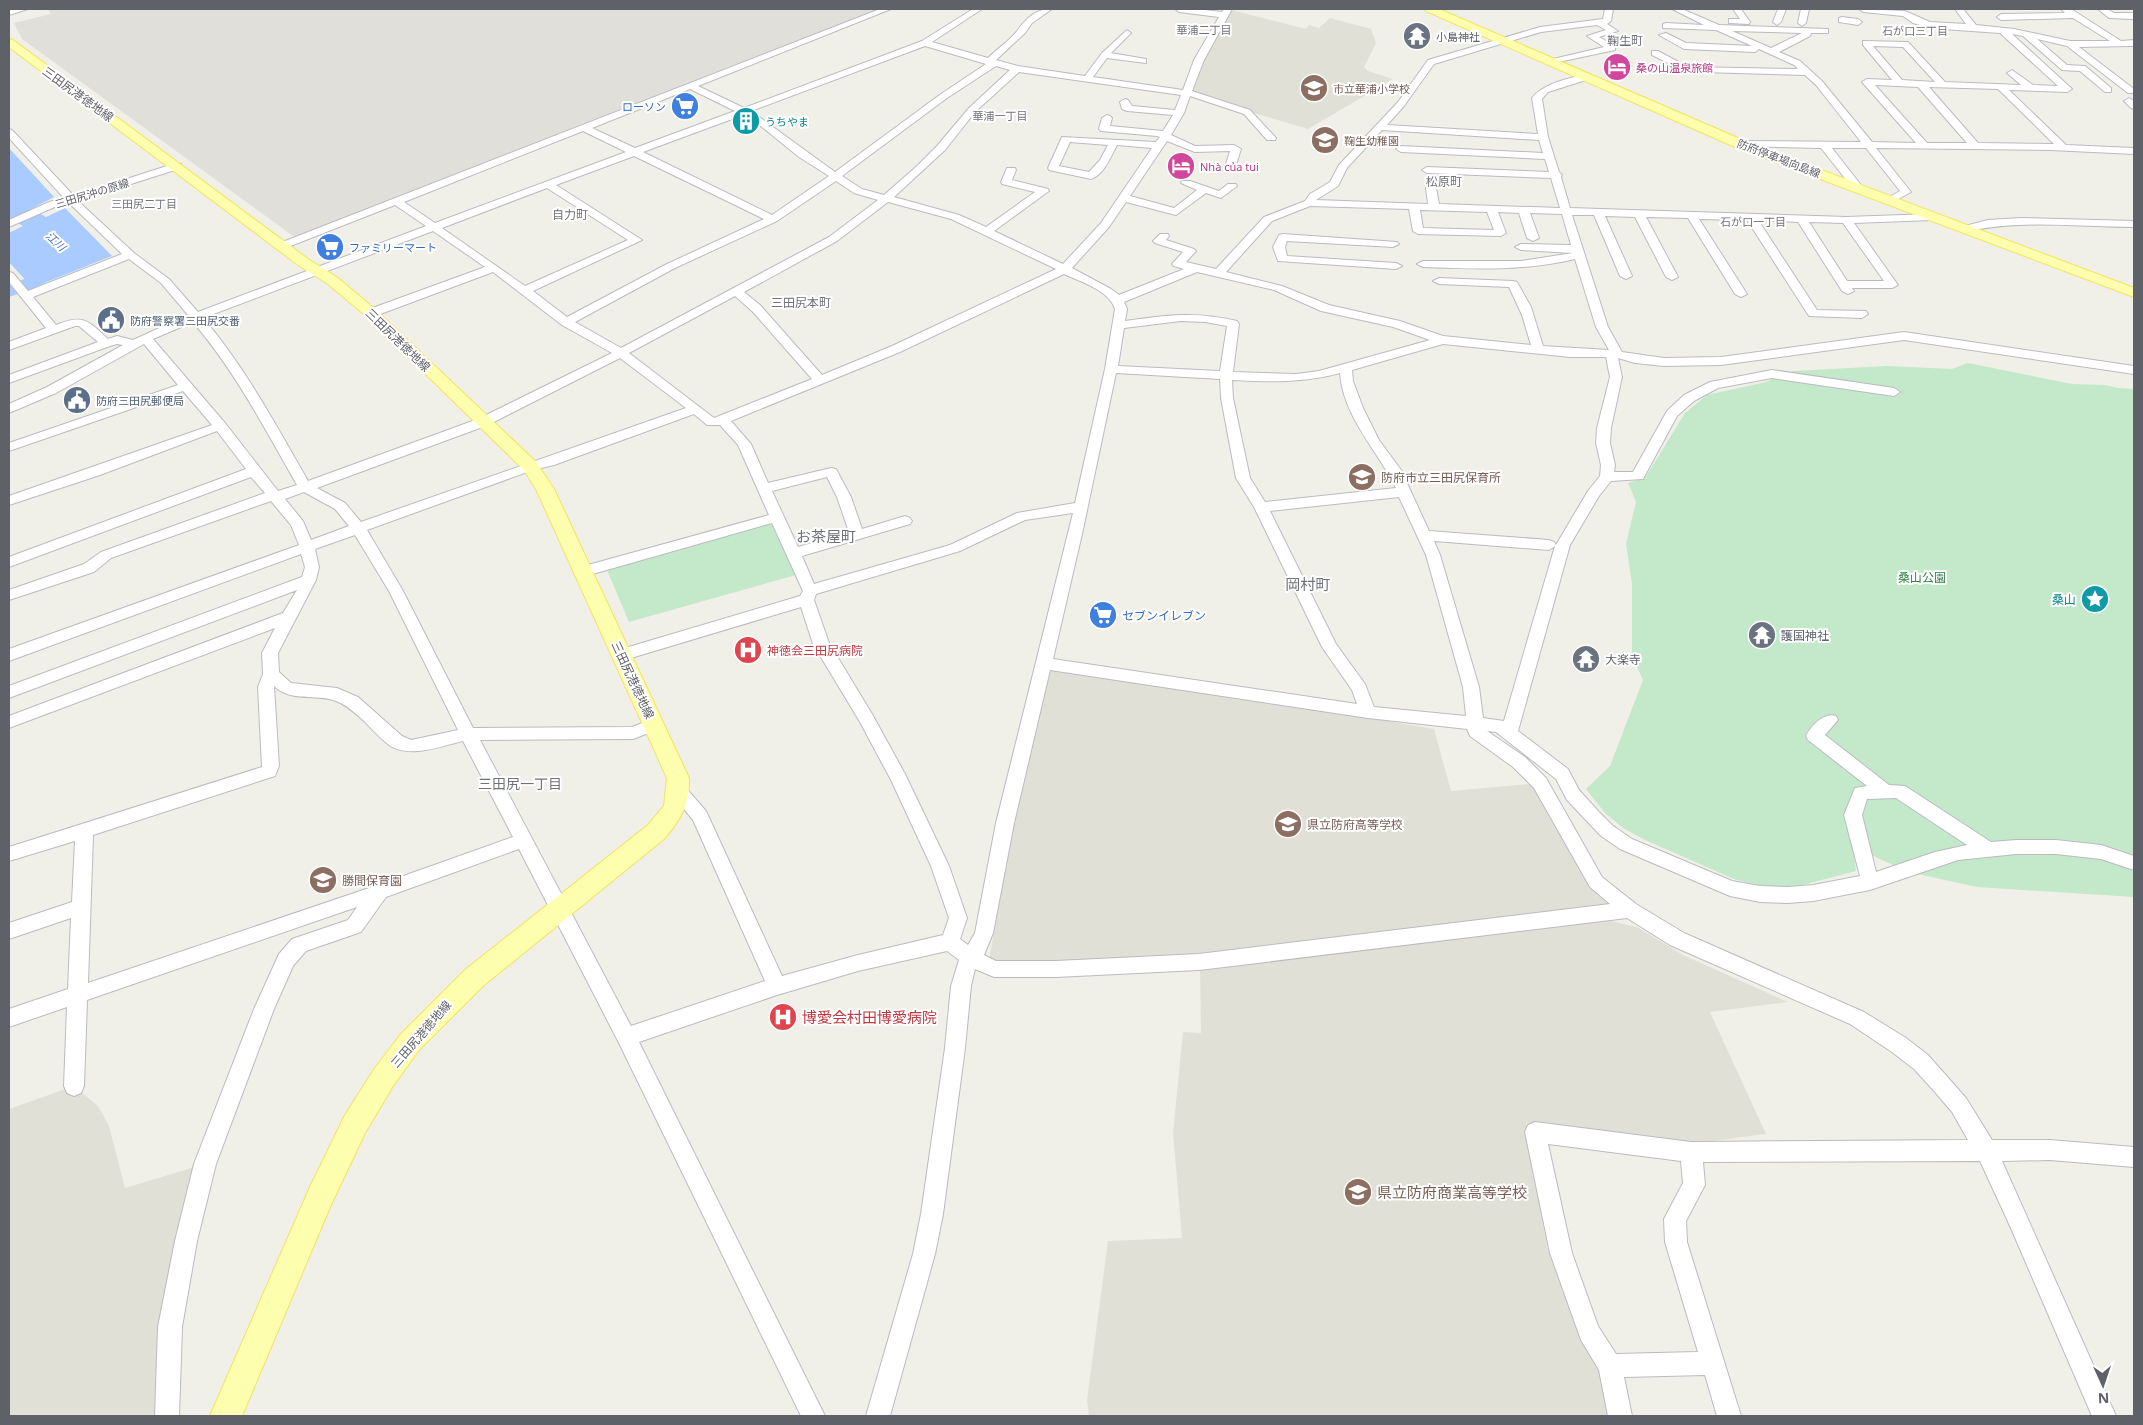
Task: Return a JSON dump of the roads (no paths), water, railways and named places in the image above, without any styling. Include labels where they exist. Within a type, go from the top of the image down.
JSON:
[{"type":"main road","name":"防府停車場向島線","points":[[1430,9],[1740,144],[2134,293]]},
{"type":"main road","name":"三田尻港徳地線","points":[[9,42],[333,281],[371,313],[530,466],[545,489],[678,778],[679,792],[674,812],[665,823],[649,838],[474,978],[410,1042],[384,1077],[355,1124],[320,1197],[226,1416]]},
{"type":"street","points":[[9,13],[24,9]]},
{"type":"street","points":[[284,245],[887,9]]},
{"type":"street","points":[[9,409],[61,385],[139,341],[196,316],[925,43],[978,9]]},
{"type":"street","points":[[566,322],[671,266],[773,219],[868,154],[991,62],[1022,31],[1023,27],[1048,9]]},
{"type":"street","points":[[1309,203],[1314,196],[1334,184],[1343,167],[1401,104],[1431,62],[1540,30],[1607,20],[1609,9]]},
{"type":"street","points":[[1676,9],[1797,63],[1819,83],[1906,192],[1889,200]]},
{"type":"street","points":[[1732,21],[1746,22],[1737,9]]},
{"type":"street","points":[[1754,44],[1779,26],[1782,9]]},
{"type":"street","points":[[1802,23],[1805,9]]},
{"type":"street","points":[[1850,21],[1851,9]]},
{"type":"street","points":[[1864,9],[1906,11],[1916,21],[1928,25],[1973,27],[2014,32],[2070,44],[2134,43]]},
{"type":"street","points":[[1959,9],[1973,27]]},
{"type":"street","points":[[1994,9],[2014,32]]},
{"type":"street","points":[[2065,9],[2120,43],[2134,54]]},
{"type":"street","points":[[2102,9],[2112,16],[2134,16]]},
{"type":"street","points":[[396,201],[494,268],[566,322],[621,353],[693,410],[712,422],[723,420],[820,382],[904,346],[1065,269],[1105,225],[1166,135],[1179,113],[1199,60],[1226,12],[1177,10]]},
{"type":"street","points":[[2001,17],[2073,15]]},
{"type":"street","points":[[1552,62],[1612,48],[1591,36],[1614,31],[1598,22]]},
{"type":"street","points":[[1928,25],[1937,36]]},
{"type":"street","points":[[1807,34],[1767,51],[1684,46],[1665,30],[1779,26],[1825,31]]},
{"type":"street","points":[[1924,146],[1867,82],[2067,89],[2003,31]]},
{"type":"street","points":[[1088,79],[1089,75],[1127,33]]},
{"type":"street","points":[[2024,34],[2066,68],[2082,68],[2108,90]]},
{"type":"street","points":[[925,43],[1017,69],[1187,93],[1247,112],[1271,138]]},
{"type":"street","points":[[1899,83],[1866,43],[1905,44],[1942,84]]},
{"type":"street","points":[[2070,44],[2131,91]]},
{"type":"street","points":[[1655,53],[1684,68],[1700,79]]},
{"type":"street","points":[[1106,55],[1143,61]]},
{"type":"street","points":[[9,595],[90,568],[106,555],[274,495],[283,495],[483,422],[621,353],[833,239],[886,199],[941,148],[972,110],[1017,69]]},
{"type":"street","points":[[1670,69],[1805,72]]},
{"type":"street","points":[[2012,72],[2032,88]]},
{"type":"street","points":[[1509,733],[1539,633],[1544,606],[1564,546],[1593,494],[1607,477],[1608,465],[1603,443],[1604,428],[1616,377],[1611,359],[1616,350],[1602,327],[1578,252],[1557,175],[1543,137],[1537,98],[1545,90],[1586,77]]},
{"type":"street","points":[[1920,84],[1976,147]]},
{"type":"street","points":[[691,86],[745,111],[834,176],[858,191],[954,216],[1107,291],[1118,300],[1121,309],[1111,369],[1044,663],[1005,823],[984,933],[979,947],[969,957],[961,986],[955,1048],[932,1214],[924,1254],[878,1416]]},
{"type":"street","points":[[2001,88],[2065,148]]},
{"type":"street","points":[[1125,102],[1125,107],[1130,109],[1179,113]]},
{"type":"street","points":[[1107,118],[1104,129],[1166,135],[1188,147],[1234,148],[1236,149],[1230,168]]},
{"type":"street","points":[[1380,127],[1543,137]]},
{"type":"street","points":[[584,128],[773,219]]},
{"type":"street","points":[[9,132],[80,209],[130,255],[165,281],[196,316],[218,343],[248,389],[305,487],[340,506],[358,528],[396,591],[468,734],[626,1037],[813,1416]]},
{"type":"street","points":[[1114,142],[1104,161],[1091,176],[1053,168],[1066,139],[1114,142],[1159,145]]},
{"type":"street","points":[[1740,144],[2065,148],[2134,151]]},
{"type":"street","points":[[1824,144],[1859,189]]},
{"type":"street","points":[[1401,149],[1549,156]]},
{"type":"street","name":"三田尻沖の原線","points":[[11,224],[42,209],[177,166]]},
{"type":"street","points":[[987,231],[1044,191],[1006,182],[1011,170]]},
{"type":"street","points":[[1426,170],[1557,175]]},
{"type":"street","points":[[1186,183],[1221,195],[1232,186]]},
{"type":"street","points":[[524,291],[636,240],[549,185]]},
{"type":"street","points":[[1430,188],[1434,208]]},
{"type":"street","points":[[1124,198],[1176,212],[1204,190]]},
{"type":"street","points":[[1219,273],[1268,219],[1309,203],[1846,220],[1932,217]]},
{"type":"street","points":[[1414,207],[1418,231],[1501,233],[1491,209]]},
{"type":"street","points":[[1523,209],[1533,238]]},
{"type":"street","points":[[1598,212],[1626,276]]},
{"type":"street","points":[[1638,212],[1672,277]]},
{"type":"street","points":[[1691,215],[1741,294]]},
{"type":"street","points":[[1750,217],[1814,313],[1862,314]]},
{"type":"street","points":[[1802,219],[1846,288],[1892,285],[1846,220]]},
{"type":"street","points":[[1964,229],[1988,223],[2021,221],[2134,224]]},
{"type":"street","points":[[1266,222],[1279,226],[1284,230],[1279,247],[1282,259],[1396,266]]},
{"type":"street","points":[[1164,236],[1159,242],[1190,250],[1178,264],[1278,288],[1325,308],[1396,324],[1442,340],[1472,341],[1570,353],[1615,354],[1635,359],[1664,362],[1721,361],[1904,336],[2134,370]]},
{"type":"street","points":[[1283,237],[1393,244]]},
{"type":"street","points":[[1521,247],[1578,252]]},
{"type":"street","points":[[1423,264],[1513,266],[1547,262],[1578,252]]},
{"type":"street","points":[[25,296],[130,255]]},
{"type":"street","points":[[371,313],[494,268]]},
{"type":"street","points":[[1118,300],[1196,268]]},
{"type":"street","points":[[11,281],[54,330]]},
{"type":"street","points":[[1440,281],[1514,284],[1532,323],[1538,349]]},
{"type":"street","points":[[736,291],[756,308],[820,382]]},
{"type":"street","points":[[1119,325],[1181,317],[1205,318],[1233,324],[1226,376],[1227,398],[1244,478],[1261,507],[1330,647],[1359,688],[1368,712]]},
{"type":"street","points":[[9,346],[74,322],[82,322],[106,343]]},
{"type":"street","points":[[9,379],[106,343],[118,340],[139,341],[186,386],[298,524],[312,567],[300,601],[288,617],[270,654],[271,674],[266,687],[269,771],[9,854]]},
{"type":"street","points":[[1111,369],[1296,378],[1320,375],[1442,340]]},
{"type":"street","points":[[1346,368],[1347,381],[1372,441],[1385,455],[1432,555],[1447,600],[1471,687],[1476,732],[1519,762],[1540,783],[1596,882],[1629,910],[1677,938],[1857,1018],[1899,1045],[1920,1062],[1942,1085],[1959,1105],[1987,1152],[2022,1227],[2104,1416]]},
{"type":"street","points":[[1607,477],[1638,476],[1672,414],[1689,398],[1714,385],[1772,374],[1894,392]]},
{"type":"street","points":[[9,447],[186,386]]},
{"type":"street","points":[[9,655],[530,466],[549,462],[693,410]]},
{"type":"street","points":[[723,420],[744,444],[778,518],[808,596],[821,644],[866,718],[899,779],[940,866],[958,918],[950,942]]},
{"type":"street","points":[[9,501],[220,426]]},
{"type":"street","points":[[9,562],[254,471]]},
{"type":"street","points":[[764,488],[831,472],[844,497],[857,534]]},
{"type":"street","points":[[1261,507],[1404,492]]},
{"type":"street","points":[[621,655],[955,548],[1022,516],[1080,508]]},
{"type":"street","points":[[582,572],[778,518]]},
{"type":"street","points":[[792,554],[905,521]]},
{"type":"street","points":[[1424,535],[1549,545]]},
{"type":"street","points":[[9,692],[309,580]]},
{"type":"street","points":[[9,722],[288,617]]},
{"type":"street","points":[[1044,663],[1368,712],[1500,726],[1562,774],[1573,795],[1607,831],[1626,844],[1730,888],[1760,894],[1788,895],[1870,882],[1889,877],[1935,859],[1989,850],[2056,846],[2100,852],[2134,863]]},
{"type":"street","points":[[271,674],[286,688],[305,692],[337,694],[352,700],[396,741],[411,746],[468,734],[633,733],[653,725]]},
{"type":"street","points":[[1830,720],[1814,736],[1884,790]]},
{"type":"street","points":[[1870,882],[1853,815],[1861,793],[1884,790],[1898,791],[1989,850]]},
{"type":"street","points":[[679,792],[700,816],[777,986]]},
{"type":"street","points":[[74,1086],[84,831]]},
{"type":"street","points":[[9,1018],[380,892],[524,840]]},
{"type":"street","points":[[167,1416],[170,1328],[186,1241],[205,1164],[264,1009],[286,960],[299,945],[354,926],[380,892]]},
{"type":"street","points":[[9,931],[82,907]]},
{"type":"street","points":[[950,942],[969,957],[994,969],[1056,969],[1199,962],[1629,910]]},
{"type":"street","points":[[626,1037],[777,986],[858,963],[950,942]]},
{"type":"street","points":[[1620,1416],[1610,1366],[1589,1332],[1560,1253],[1535,1132],[1691,1152],[1824,1150],[1987,1152],[2050,1150],[2134,1157]]},
{"type":"street","points":[[1691,1152],[1694,1185],[1675,1219],[1676,1242],[1729,1416]]},
{"type":"street","points":[[1610,1366],[1713,1363]]},
{"type":"water","points":[[9,148],[54,197],[31,209],[46,217],[65,208],[112,256],[29,289],[29,284],[9,262],[9,233],[23,226],[9,219]]},
{"type":"waterway","name":"江川","points":[[9,292],[29,284],[58,268]]},
{"type":"place","name":"小島神社","points":[[1417,36]]},
{"type":"place","name":"桑の山温泉旅館","points":[[1617,67]]},
{"type":"place","name":"市立華浦小学校","points":[[1314,88]]},
{"type":"place","name":"ローソン","points":[[685,106]]},
{"type":"place","name":"うちやま","points":[[746,121]]},
{"type":"place","name":"鞠生幼稚園","points":[[1325,140]]},
{"type":"place","name":"Nhà của tui","points":[[1181,166]]},
{"type":"place","name":"ファミリーマート","points":[[330,247]]},
{"type":"place","name":"防府警察署三田尻交番","points":[[111,320]]},
{"type":"place","name":"防府三田尻郵便局","points":[[77,400]]},
{"type":"place","name":"防府市立三田尻保育所","points":[[1362,477]]},
{"type":"place","name":"桑山","points":[[2095,599]]},
{"type":"place","name":"セブンイレブン","points":[[1103,615]]},
{"type":"place","name":"護国神社","points":[[1762,635]]},
{"type":"place","name":"神徳会三田尻病院","points":[[748,650]]},
{"type":"place","name":"大楽寺","points":[[1586,659]]},
{"type":"place","name":"県立防府高等学校","points":[[1288,824]]},
{"type":"place","name":"勝間保育園","points":[[323,880]]},
{"type":"place","name":"博愛会村田博愛病院","points":[[783,1017]]},
{"type":"place","name":"県立防府商業高等学校","points":[[1358,1192]]},
{"type":"district","name":"華浦二丁目","points":[[1204,29]]},
{"type":"district","name":"石が口三丁目","points":[[1915,30]]},
{"type":"district","name":"鞠生町","points":[[1625,40]]},
{"type":"district","name":"華浦一丁目","points":[[1000,115]]},
{"type":"district","name":"松原町","points":[[1444,181]]},
{"type":"district","name":"三田尻二丁目","points":[[144,203]]},
{"type":"district","name":"自力町","points":[[570,214]]},
{"type":"district","name":"石が口一丁目","points":[[1753,221]]},
{"type":"district","name":"三田尻本町","points":[[801,302]]},
{"type":"district","name":"お茶屋町","points":[[826,536]]},
{"type":"district","name":"岡村町","points":[[1308,584]]},
{"type":"district","name":"三田尻一丁目","points":[[520,783]]},
{"type":"park label","name":"桑山公園","points":[[1922,577]]}]
